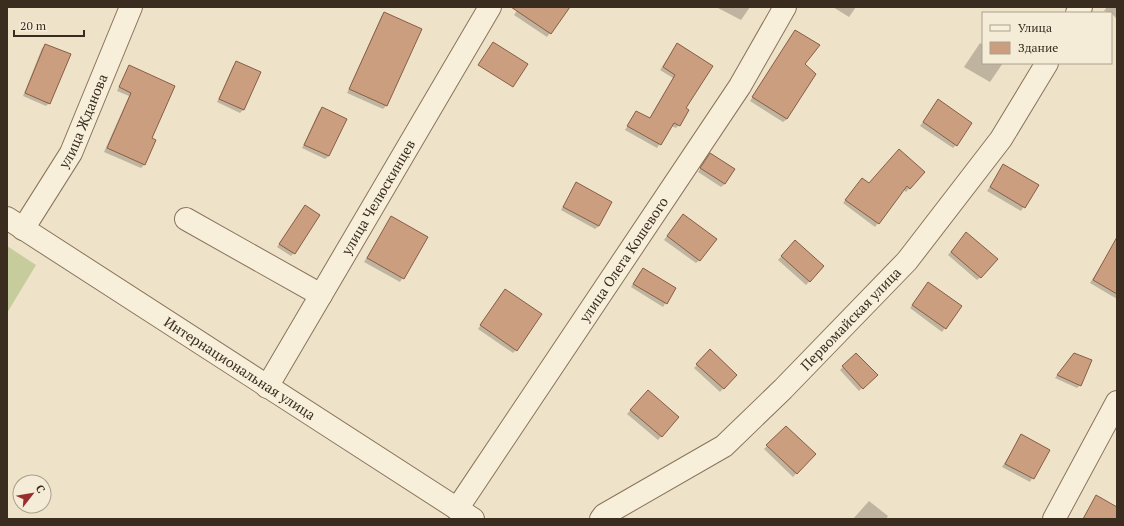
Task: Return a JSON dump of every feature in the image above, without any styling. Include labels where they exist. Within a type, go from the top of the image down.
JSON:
[{"type":"street","name":"улица Жданова","points":[[15,223],[71,153],[130,7]]},
{"type":"street","name":"улица Челюскинцев","points":[[267,388],[490,7]]},
{"type":"street","name":"улица Олега Кошевого","points":[[465,514],[740,86],[785,7]]},
{"type":"street","name":"Первомайская улица","points":[[601,519],[604,515],[724,446],[783,390],[907,261],[1001,139],[1046,64]]},
{"type":"street","points":[[186,219],[321,295]]},
{"type":"street","name":"Интернациональная улица","points":[[15,223],[267,388],[465,514]]},
{"type":"street","points":[[1054,519],[1117,402]]},
{"type":"green space","points":[[7,246],[36,265],[7,313]]},
{"type":"building","points":[[511,7],[570,7],[551,34]]},
{"type":"building","points":[[384,12],[422,29],[387,106],[349,89]]},
{"type":"building","points":[[795,30],[820,45],[805,64],[816,74],[787,119],[752,97]]},
{"type":"building","points":[[493,42],[528,64],[513,87],[478,65]]},
{"type":"building","points":[[677,43],[713,66],[686,108],[689,110],[680,126],[674,123],[661,145],[627,126],[636,111],[650,118],[675,75],[663,67]]},
{"type":"building","points":[[45,44],[71,54],[50,104],[25,93]]},
{"type":"building","points":[[236,61],[261,72],[244,110],[219,99]]},
{"type":"building","points":[[129,65],[175,86],[152,138],[156,140],[145,165],[107,148],[131,93],[119,87]]},
{"type":"building","points":[[938,99],[972,123],[957,146],[923,122]]},
{"type":"building","points":[[322,107],[347,119],[329,156],[304,145]]},
{"type":"building","points":[[899,149],[925,172],[910,189],[907,186],[879,224],[845,200],[862,178],[869,183]]},
{"type":"building","points":[[710,153],[735,169],[725,184],[700,168]]},
{"type":"building","points":[[1003,164],[1039,185],[1025,208],[990,187]]},
{"type":"building","points":[[576,182],[612,202],[599,226],[563,207]]},
{"type":"building","points":[[305,205],[320,215],[295,254],[279,244]]},
{"type":"building","points":[[683,214],[717,239],[700,261],[667,236]]},
{"type":"building","points":[[391,216],[428,237],[404,279],[367,258]]},
{"type":"building","points":[[966,232],[998,259],[981,278],[951,252]]},
{"type":"building","points":[[1117,237],[1117,294],[1093,280]]},
{"type":"building","points":[[795,240],[824,266],[810,282],[781,256]]},
{"type":"building","points":[[643,268],[676,288],[667,304],[633,284]]},
{"type":"building","points":[[928,282],[962,306],[946,329],[912,305]]},
{"type":"building","points":[[505,289],[542,314],[517,351],[480,325]]},
{"type":"building","points":[[710,349],[737,375],[724,389],[696,364]]},
{"type":"building","points":[[856,353],[878,375],[863,389],[842,366]]},
{"type":"building","points":[[1074,353],[1092,360],[1081,386],[1057,375]]},
{"type":"building","points":[[648,390],[679,417],[662,437],[630,410]]},
{"type":"building","points":[[786,426],[816,454],[797,474],[766,445]]},
{"type":"building","points":[[1021,434],[1050,450],[1034,479],[1005,464]]},
{"type":"building","points":[[1096,495],[1117,507],[1117,519],[1083,519]]}]
